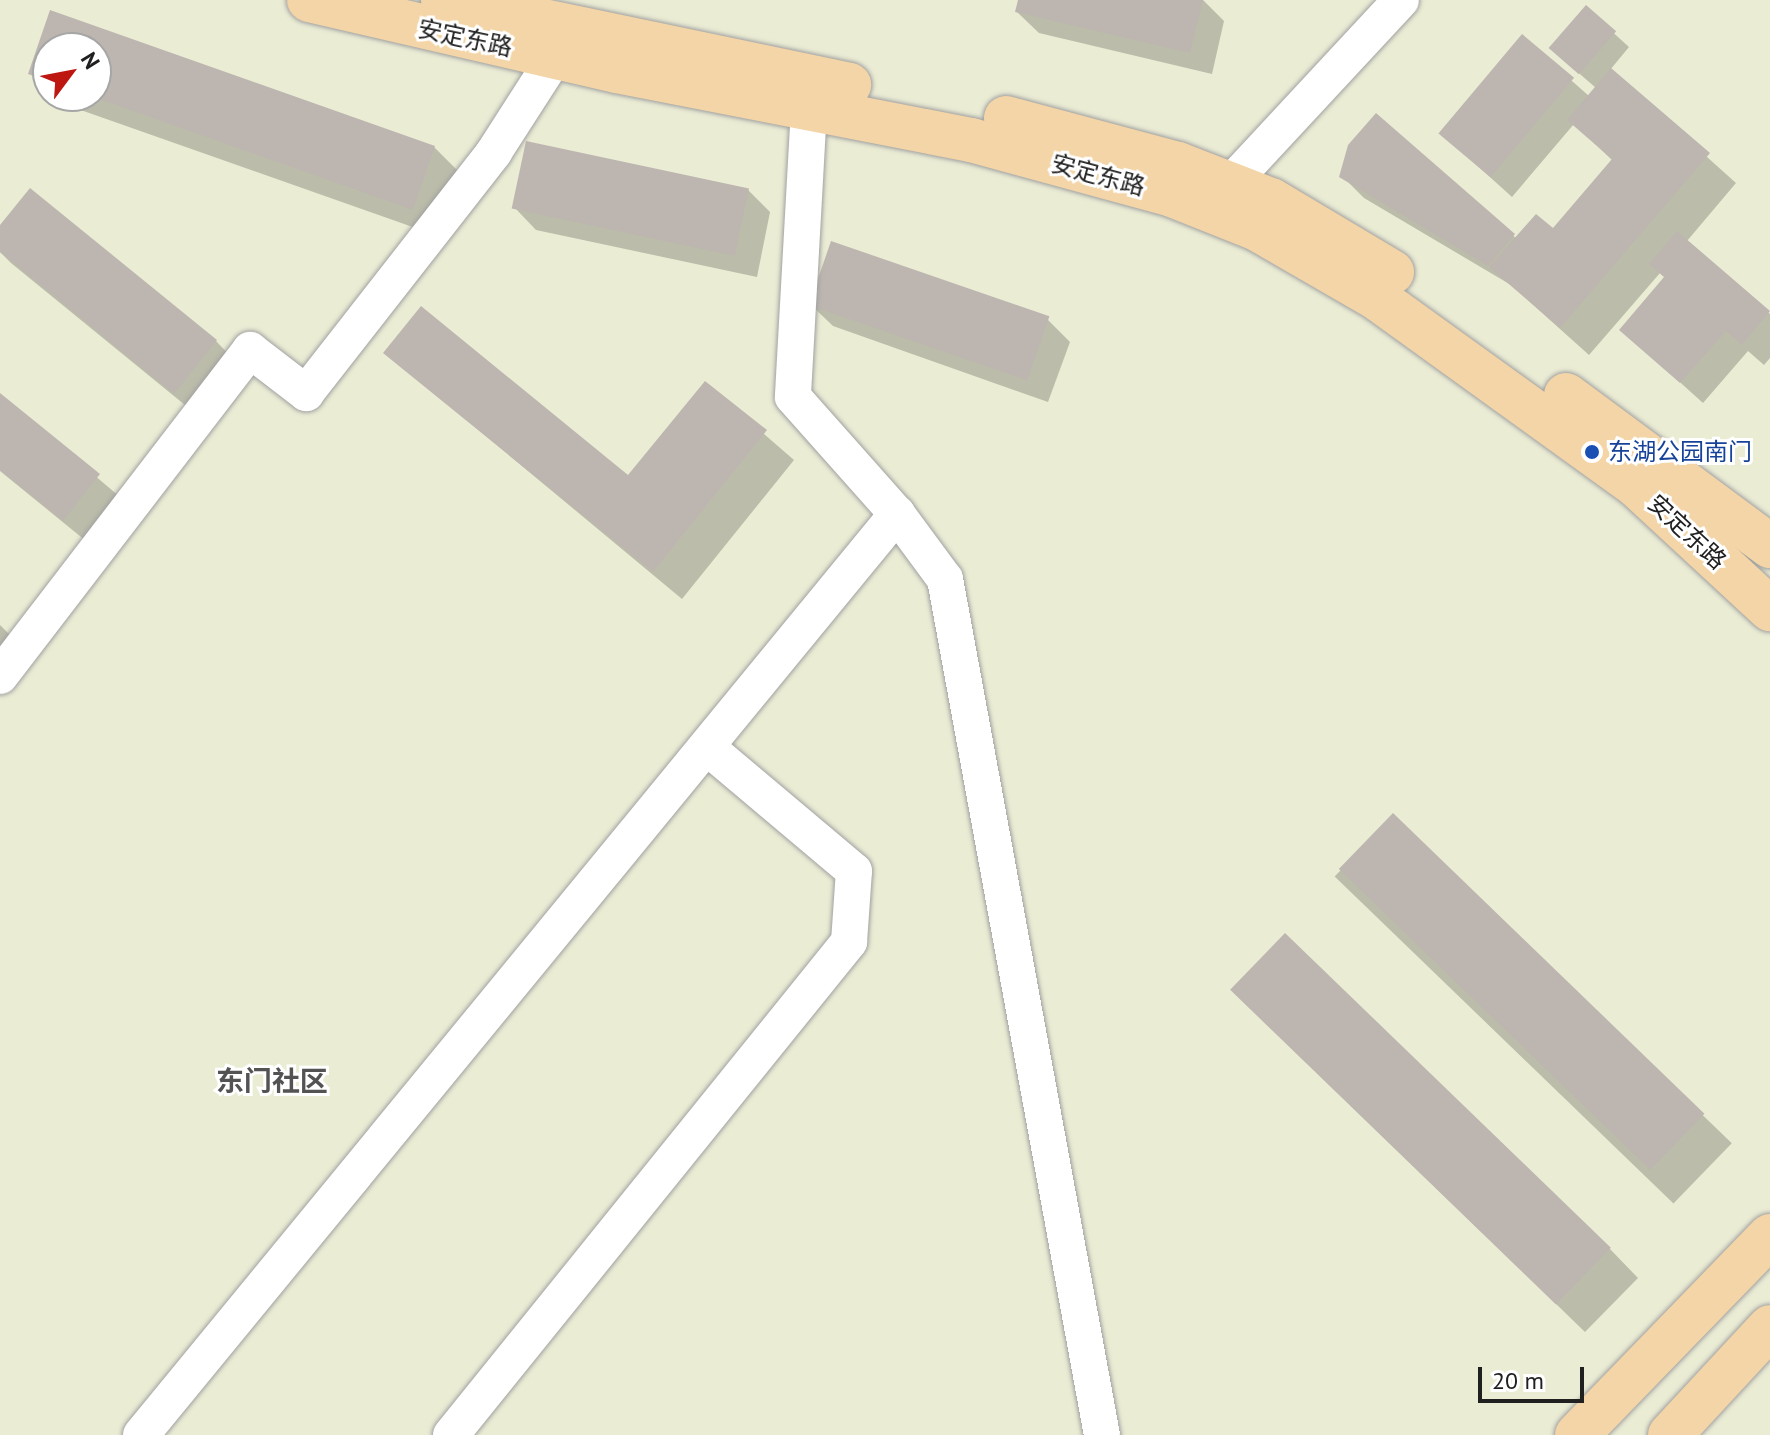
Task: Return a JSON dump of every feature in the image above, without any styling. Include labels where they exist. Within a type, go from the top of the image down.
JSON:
[{"type":"main road","name":"安定东路","points":[[309,0],[555,57],[971,140],[1172,195],[1257,229],[1378,299],[1636,485],[1770,609]]},
{"type":"main road","name":"安定东路","points":[[443,0],[979,111],[1178,164],[1271,200],[1396,275],[1770,546]]},
{"type":"main road","points":[[1577,1435],[1770,1236]]},
{"type":"main road","points":[[1670,1435],[1770,1327]]},
{"type":"street","points":[[1230,184],[1401,0]]},
{"type":"street","points":[[0,676],[250,350],[306,393],[494,152],[555,57]]},
{"type":"street","points":[[809,108],[793,397],[897,514],[945,579],[1102,1435]]},
{"type":"street","points":[[141,1435],[897,514]]},
{"type":"street","points":[[451,1435],[849,942],[854,871],[707,747]]},
{"type":"green space","points":[[0,0],[1770,0],[1770,1435],[0,1435]]},
{"type":"building","points":[[1018,0],[1203,0],[1190,53],[1015,12]]},
{"type":"building","points":[[1586,5],[1616,31],[1579,74],[1549,48]]},
{"type":"building","points":[[50,10],[435,146],[413,210],[112,104],[112,32],[42,32]]},
{"type":"building","points":[[1522,34],[1574,78],[1491,177],[1438,134]]},
{"type":"building","points":[[1611,68],[1710,153],[1560,328],[1489,267],[1536,214],[1553,228],[1612,159],[1567,120]]},
{"type":"building","points":[[1376,113],[1515,234],[1488,266],[1339,177],[1348,145]]},
{"type":"building","points":[[526,141],[749,188],[735,256],[512,208]]},
{"type":"building","points":[[30,188],[217,340],[174,394],[0,252],[0,225]]},
{"type":"building","points":[[1677,231],[1770,311],[1742,345],[1726,331],[1680,383],[1619,330],[1664,277],[1649,264]]},
{"type":"building","points":[[831,241],[1049,316],[1027,381],[809,305]]},
{"type":"building","points":[[421,306],[628,475],[705,381],[767,430],[653,572],[383,353]]},
{"type":"building","points":[[0,393],[100,474],[63,521],[0,470]]},
{"type":"building","points":[[1393,813],[1704,1114],[1650,1170],[1339,869]]},
{"type":"building","points":[[1285,933],[1611,1248],[1556,1305],[1230,990]]},
{"type":"place","name":"东湖公园南门","points":[[1592,452]]},
{"type":"district","name":"东门社区","points":[[272,1081]]}]
